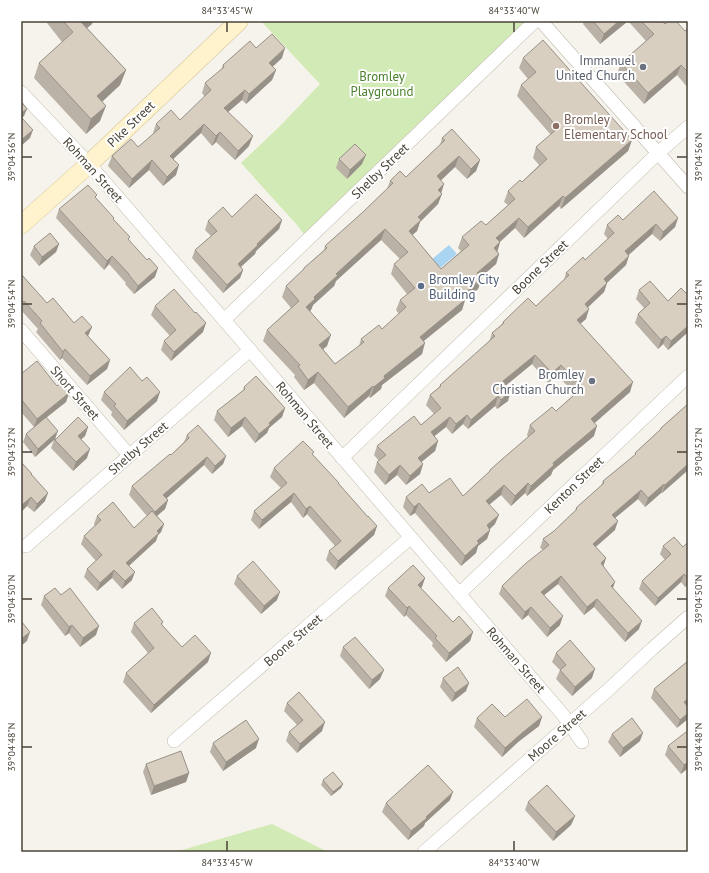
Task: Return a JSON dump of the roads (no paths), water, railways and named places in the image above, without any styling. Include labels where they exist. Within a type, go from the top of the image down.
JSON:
[{"type":"main road","name":"Pike Street","points":[[21,225],[89,164],[239,21]]},
{"type":"street","name":"Shelby Street","points":[[224,320],[535,21]]},
{"type":"street","points":[[541,21],[688,187]]},
{"type":"street","name":"Rohman Street","points":[[21,92],[89,164],[250,350],[564,716],[582,742]]},
{"type":"street","name":"Boone Street","points":[[342,458],[658,153],[688,127]]},
{"type":"street","name":"Short Street","points":[[21,330],[129,456]]},
{"type":"street","name":"Shelby Street","points":[[26,546],[250,350]]},
{"type":"street","name":"Kenton Street","points":[[459,594],[688,376]]},
{"type":"street","name":"Boone Street","points":[[174,742],[410,538]]},
{"type":"street","name":"Moore Street","points":[[424,852],[607,691],[688,617]]},
{"type":"water","points":[[449,245],[457,254],[439,269],[431,260]]},
{"type":"place","name":"Immanuel United Church","points":[[643,67]]},
{"type":"place","name":"Bromley Elementary School","points":[[556,126]]},
{"type":"place","name":"Bromley City Building","points":[[421,286]]},
{"type":"place","name":"Bromley Christian Church","points":[[592,381]]},
{"type":"park label","name":"Bromley Playground","points":[[382,84]]}]
